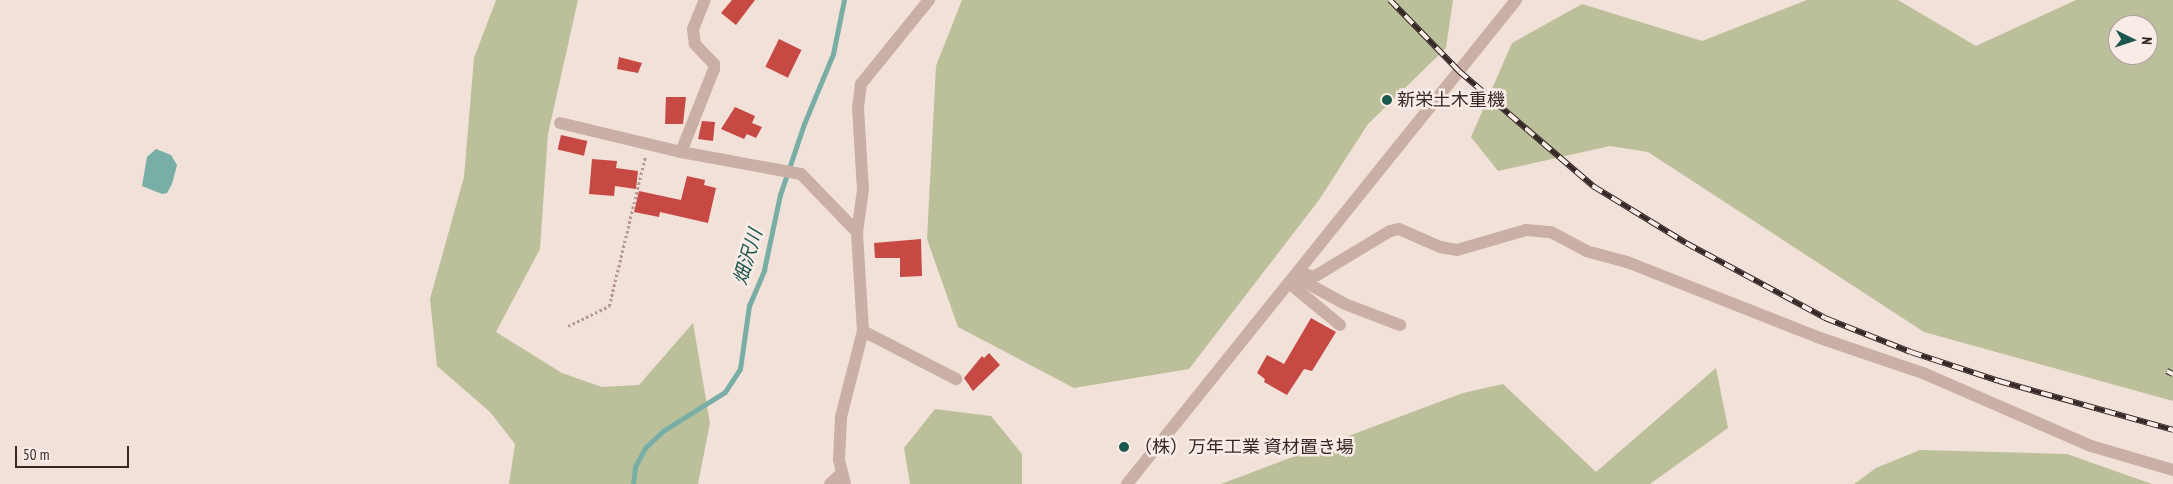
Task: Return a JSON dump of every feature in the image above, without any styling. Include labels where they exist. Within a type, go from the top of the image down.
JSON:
[{"type":"street","points":[[682,152],[714,69],[714,64],[695,44],[693,29],[705,0]]},
{"type":"street","points":[[830,484],[844,478],[839,460],[841,416],[863,331],[857,232],[863,190],[858,108],[861,84],[929,0]]},
{"type":"street","points":[[1127,484],[1516,0]]},
{"type":"street","points":[[560,123],[682,152],[802,174],[857,232]]},
{"type":"street","points":[[1294,276],[1312,277],[1317,275],[1390,230],[1399,229],[1440,247],[1456,250],[1526,230],[1550,232],[1586,251],[1628,262],[1816,337],[1924,373],[2091,446],[2173,470]]},
{"type":"street","points":[[1294,276],[1340,324]]},
{"type":"street","points":[[1294,276],[1345,304],[1400,325]]},
{"type":"street","points":[[863,331],[956,380]]},
{"type":"path","points":[[568,326],[608,306],[648,144]]},
{"type":"green space","points":[[496,0],[578,0],[548,134],[540,249],[496,332],[562,373],[602,387],[639,385],[693,323],[710,423],[698,484],[509,484],[515,444],[490,412],[437,366],[430,299],[464,177],[474,58]]},
{"type":"green space","points":[[962,0],[1453,0],[1446,48],[1368,124],[1319,200],[1189,369],[1074,388],[958,327],[927,239],[936,66]]},
{"type":"green space","points":[[1807,0],[1898,0],[1976,46],[2076,0],[2173,0],[2173,401],[1924,332],[1648,152],[1610,146],[1498,171],[1471,137],[1512,43],[1582,4],[1702,41]]},
{"type":"green space","points":[[1716,368],[1728,428],[1650,484],[1221,484],[1463,393],[1503,384],[1596,472]]},
{"type":"green space","points":[[935,409],[991,416],[1022,454],[1022,484],[910,484],[904,448]]},
{"type":"green space","points":[[1920,450],[2067,454],[2152,484],[1854,484],[1876,468]]},
{"type":"water","points":[[156,149],[171,155],[177,165],[172,184],[167,193],[162,194],[142,186],[147,157]]},
{"type":"building","points":[[732,0],[755,0],[736,25],[721,13]]},
{"type":"building","points":[[779,39],[801,50],[788,78],[765,67]]},
{"type":"building","points":[[619,57],[642,63],[638,73],[617,69]]},
{"type":"building","points":[[666,97],[686,97],[683,124],[665,124]]},
{"type":"building","points":[[735,107],[755,116],[752,123],[762,127],[756,138],[747,134],[744,139],[721,129]]},
{"type":"building","points":[[702,121],[715,122],[713,141],[698,139]]},
{"type":"building","points":[[561,135],[587,141],[584,156],[558,150]]},
{"type":"building","points":[[592,159],[617,161],[616,168],[638,171],[636,189],[615,186],[614,196],[589,194]]},
{"type":"building","points":[[687,176],[705,180],[704,185],[716,188],[708,223],[660,212],[659,217],[634,212],[639,191],[681,200]]},
{"type":"building","points":[[921,239],[922,276],[900,277],[900,258],[875,258],[874,243]]},
{"type":"building","points":[[1311,318],[1336,332],[1312,371],[1304,369],[1287,395],[1264,382],[1265,379],[1257,373],[1267,355],[1284,364]]},
{"type":"building","points":[[989,353],[1000,365],[973,391],[964,378],[982,356],[984,358]]},
{"type":"waterway","name":"畑沢川","points":[[633,484],[635,467],[645,448],[663,431],[725,392],[740,369],[749,306],[764,270],[780,195],[804,124],[833,54],[844,0]]},
{"type":"railway","points":[[1390,0],[1459,71],[1593,186],[1686,243],[1825,318],[1911,352],[1999,381],[2173,430]]},
{"type":"railway","points":[[2167,371],[2173,374]]},
{"type":"place","name":"新栄土木重機","points":[[1387,100]]},
{"type":"place","name":"（株）万年工業 資材置き場","points":[[1124,447]]}]
